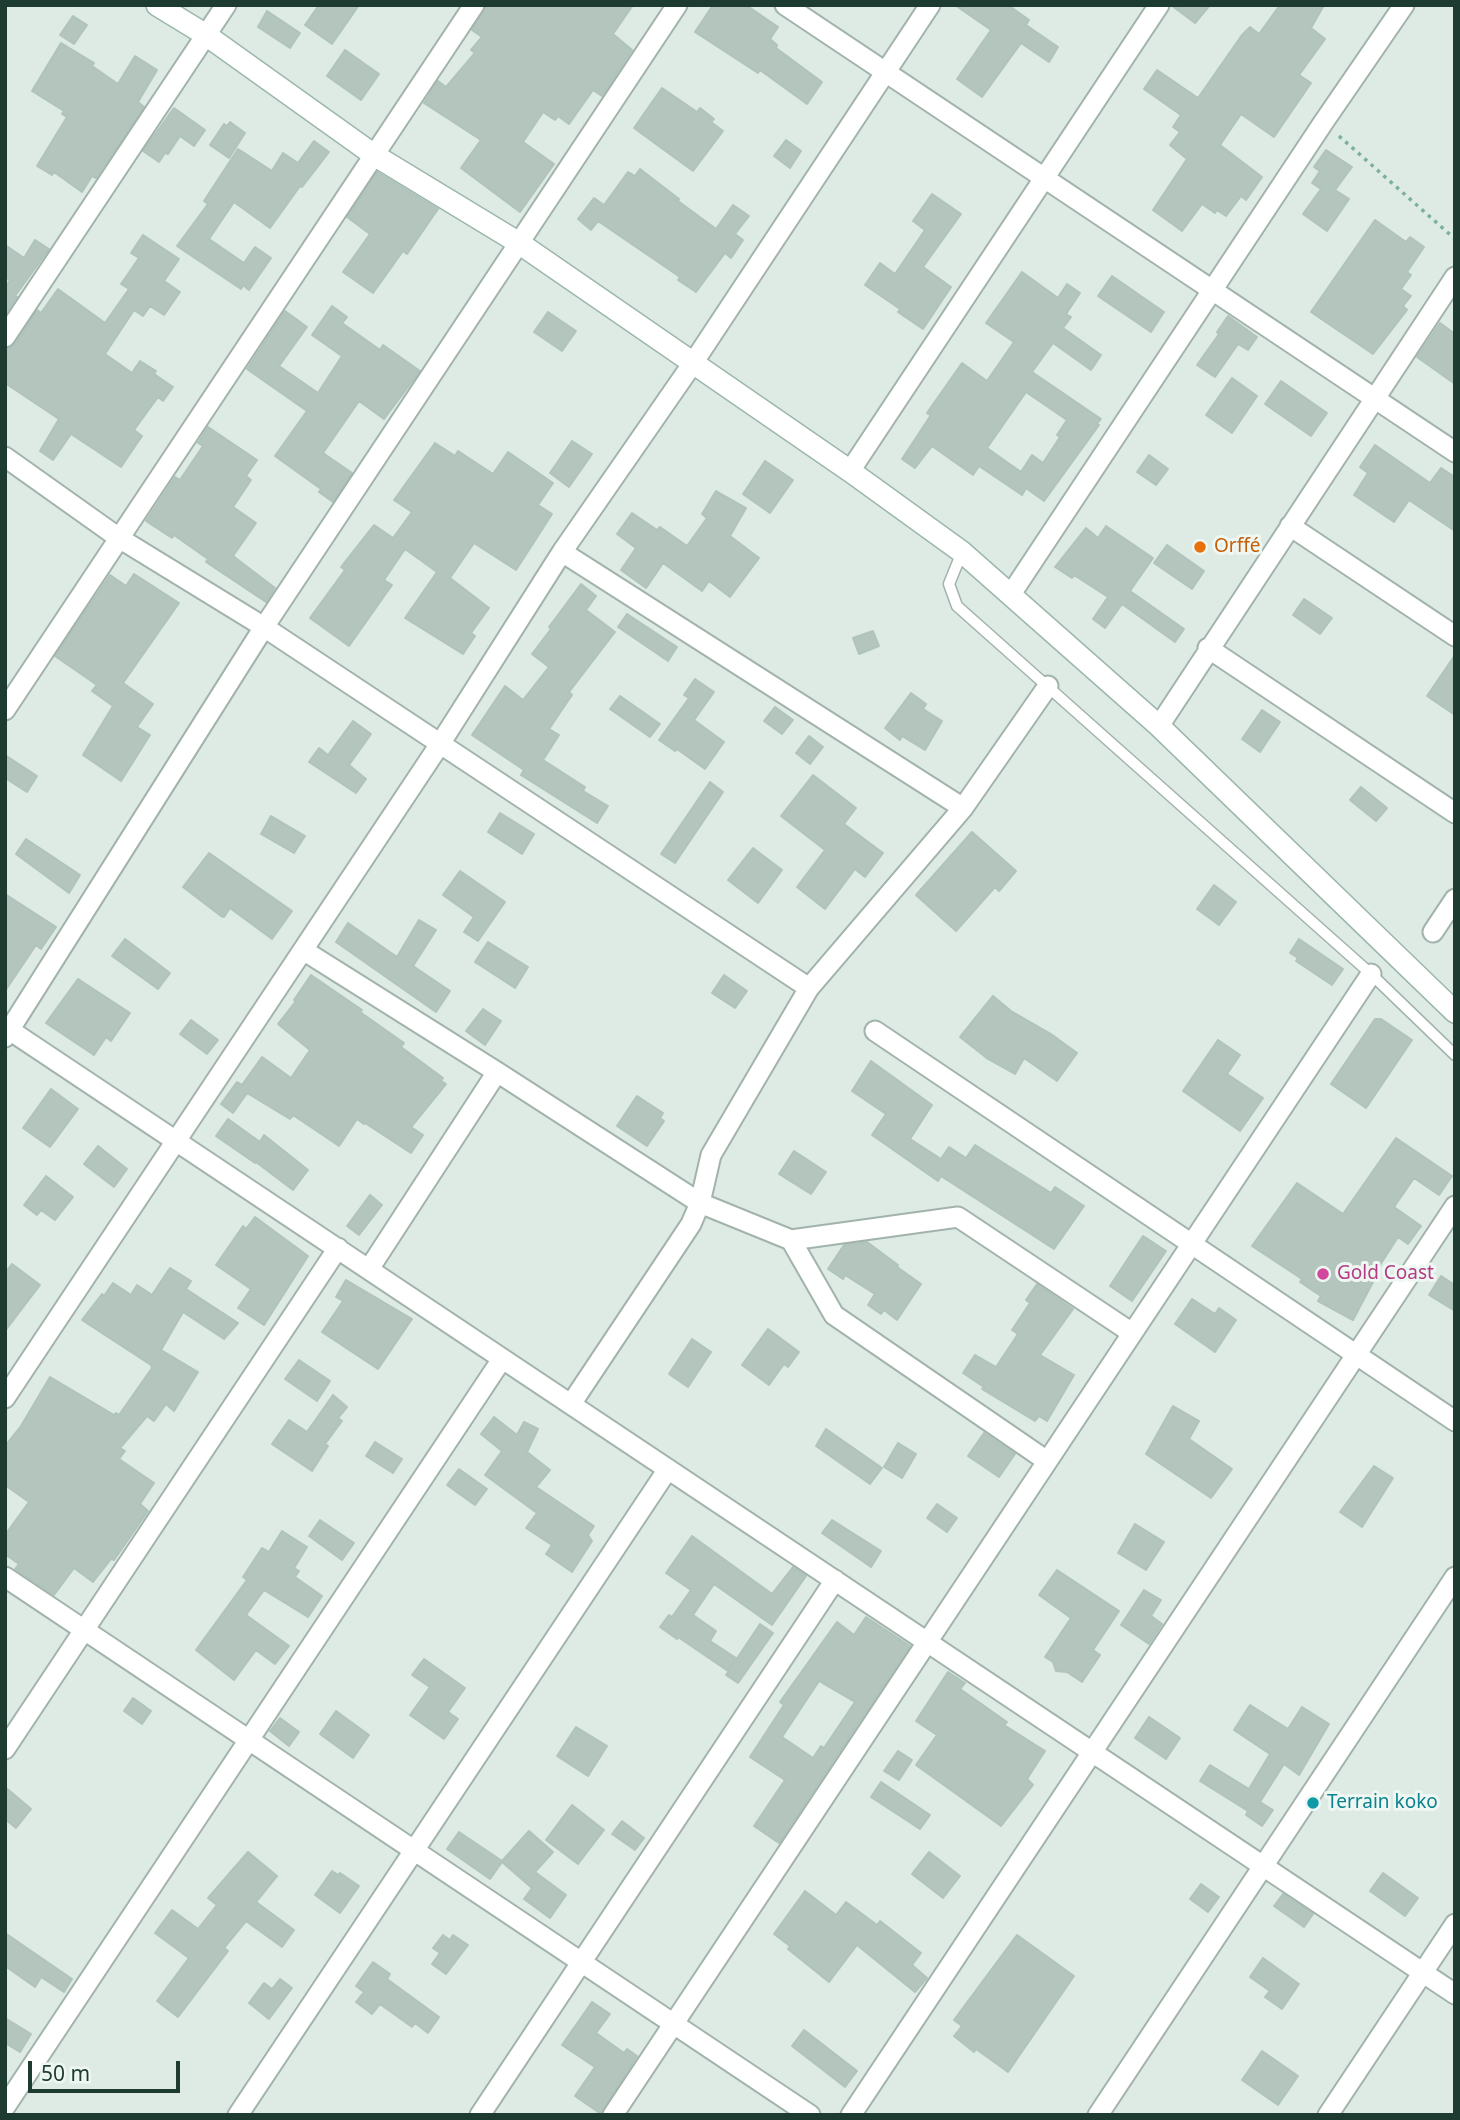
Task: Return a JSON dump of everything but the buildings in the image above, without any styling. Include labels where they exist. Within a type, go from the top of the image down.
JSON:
[{"type":"main road","points":[[157,5],[206,35],[374,155],[519,243],[850,471],[962,552],[1159,726],[1455,1012]]},
{"type":"street","points":[[5,337],[226,5]]},
{"type":"street","points":[[5,710],[474,5]]},
{"type":"street","points":[[677,5],[264,627],[7,1031],[338,1248],[1455,1994]]},
{"type":"street","points":[[785,5],[1455,452]]},
{"type":"street","points":[[5,1398],[440,744],[562,552],[693,363],[930,5]]},
{"type":"street","points":[[850,471],[1159,5]]},
{"type":"street","points":[[1011,594],[1404,5]]},
{"type":"street","points":[[1159,726],[1455,277]]},
{"type":"street","points":[[5,457],[119,538],[264,627],[809,988]]},
{"type":"street","points":[[1290,526],[1455,636]]},
{"type":"street","points":[[562,552],[963,808]]},
{"type":"street","points":[[1208,648],[1455,813]]},
{"type":"street","points":[[571,1404],[691,1224],[700,1203],[711,1155],[809,988],[963,808],[1048,686]]},
{"type":"street","points":[[1433,932],[1455,899]]},
{"type":"street","points":[[303,950],[700,1203],[791,1240],[958,1217],[1132,1333]]},
{"type":"street","points":[[613,2115],[1371,974]]},
{"type":"street","points":[[874,1031],[1455,1421]]},
{"type":"street","points":[[369,1269],[497,1072]]},
{"type":"street","points":[[851,2115],[1455,1206]]},
{"type":"street","points":[[791,1240],[834,1315],[1047,1461]]},
{"type":"street","points":[[5,1749],[338,1248]]},
{"type":"street","points":[[5,2107],[502,1359]]},
{"type":"street","points":[[239,2115],[668,1469]]},
{"type":"street","points":[[5,1577],[810,2115]]},
{"type":"street","points":[[1098,2115],[1455,1577]]},
{"type":"street","points":[[480,2115],[835,1580]]},
{"type":"street","points":[[1328,2115],[1455,1924]]},
{"type":"lane","points":[[962,552],[949,584],[957,606],[1371,974],[1455,1055]]},
{"type":"path","points":[[1323,123],[1455,239]]},
{"type":"place","name":"Orffé","points":[[1200,547]]},
{"type":"place","name":"Gold Coast","points":[[1323,1274]]},
{"type":"place","name":"Terrain koko","points":[[1313,1803]]}]
